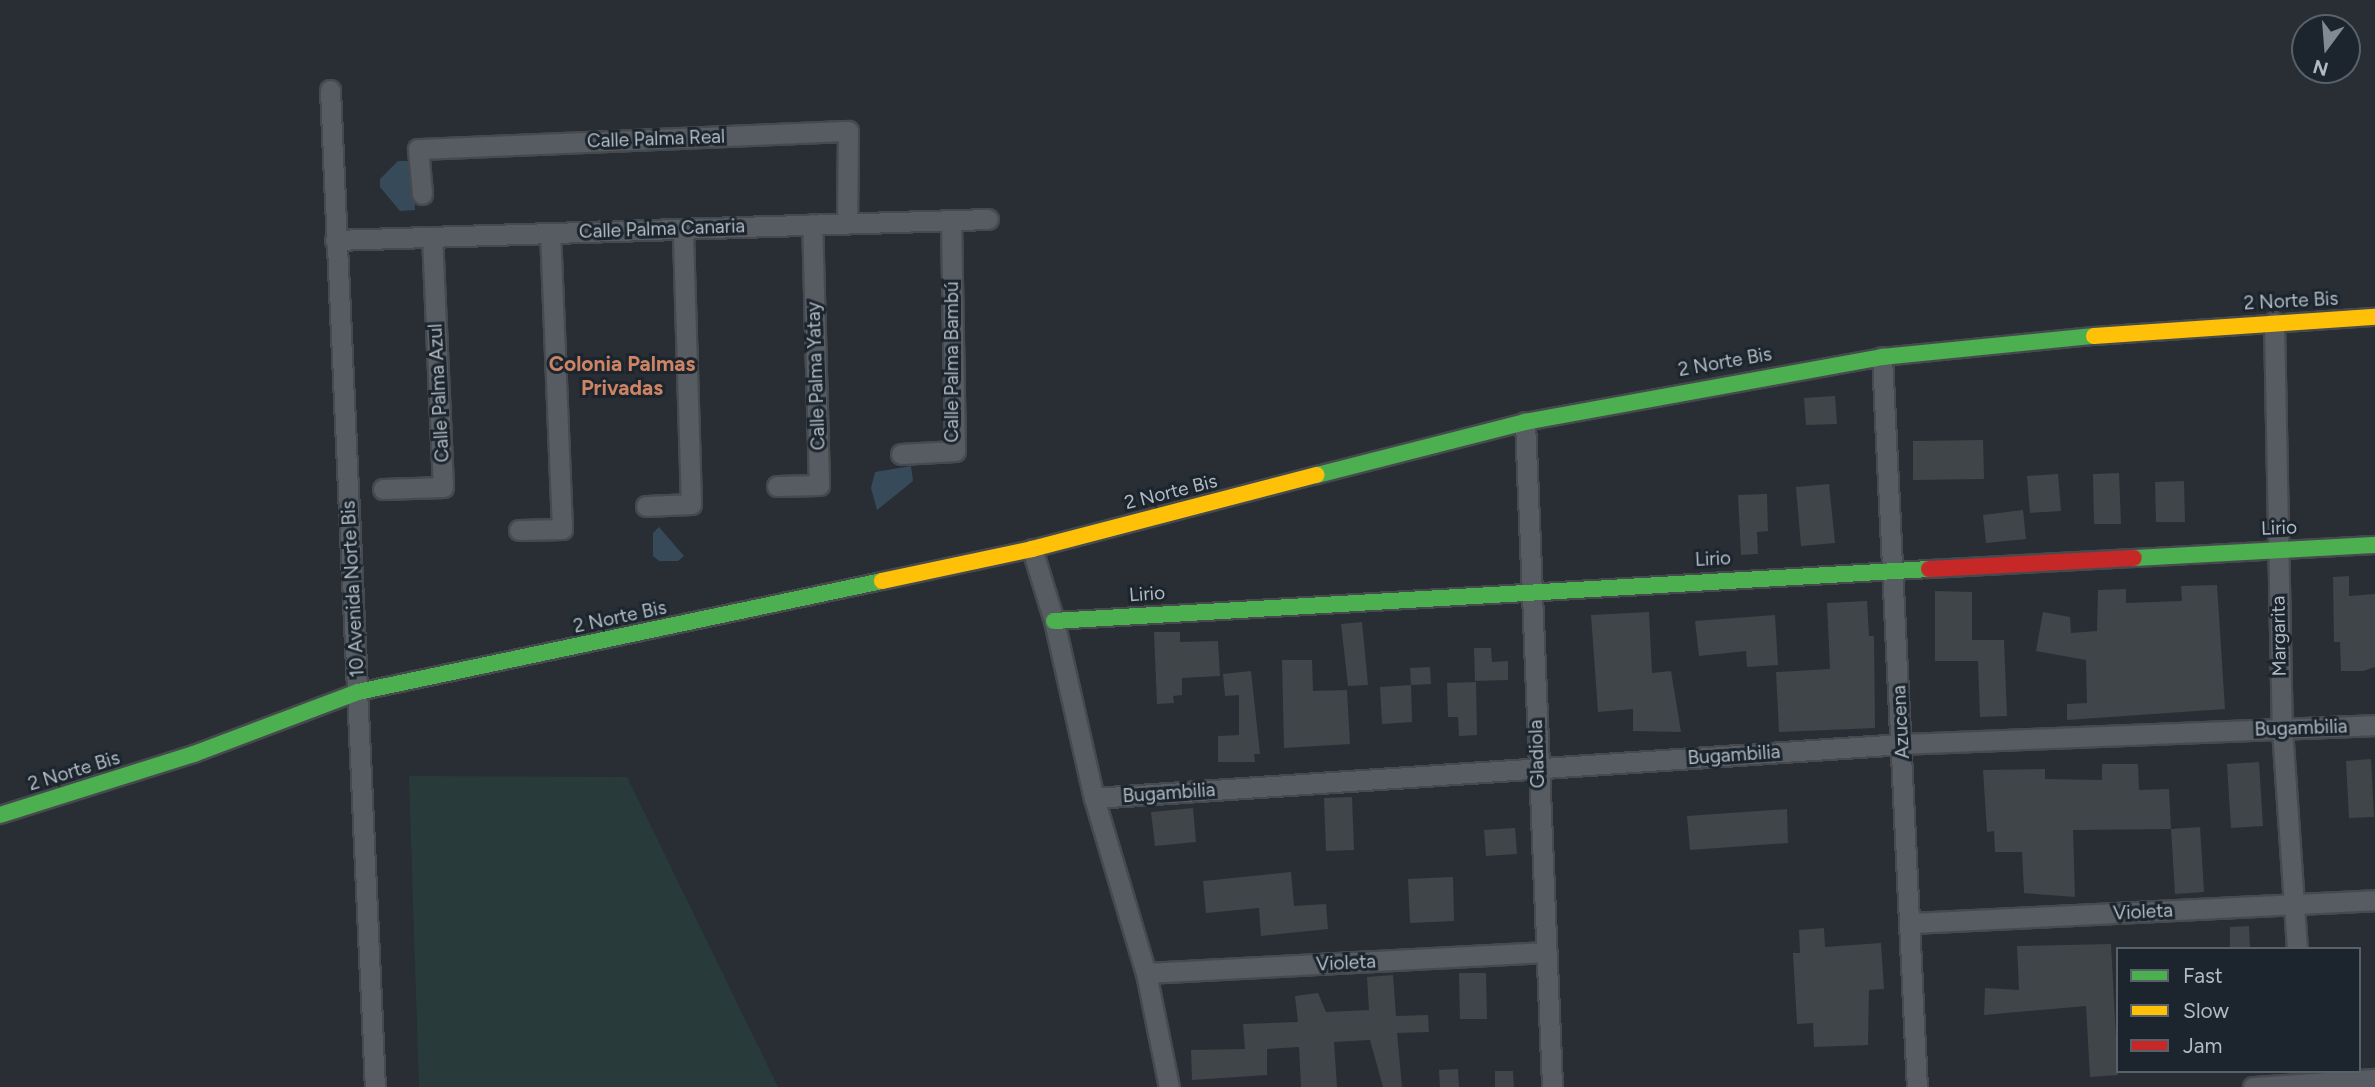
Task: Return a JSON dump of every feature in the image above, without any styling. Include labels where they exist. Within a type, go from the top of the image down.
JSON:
[{"type":"street","name":"10 Avenida Norte Bis","points":[[330,90],[375,1087]]},
{"type":"street","name":"Calle Palma Real","points":[[422,194],[418,149],[848,131],[847,222]]},
{"type":"street","name":"Calle Palma Canaria","points":[[335,240],[432,239],[988,219]]},
{"type":"street","name":"Calle Palma Bambú","points":[[901,454],[955,451],[951,220]]},
{"type":"street","name":"Calle Palma Yatay","points":[[777,486],[819,485],[812,225]]},
{"type":"street","points":[[646,506],[691,503],[683,229]]},
{"type":"street","points":[[519,530],[562,529],[550,233]]},
{"type":"street","name":"Calle Palma Azul","points":[[383,489],[443,487],[432,239]]},
{"type":"street","name":"2 Norte Bis","points":[[0,815],[194,754],[358,692],[1032,549],[1525,422],[1882,357],[2274,322],[2375,317]]},
{"type":"street","name":"Margarita","points":[[2274,322],[2282,729],[2297,947]]},
{"type":"street","name":"Azucena","points":[[1882,357],[1917,1087]]},
{"type":"street","name":"Gladiola","points":[[1525,422],[1552,1087]]},
{"type":"street","name":"Lirio","points":[[1054,621],[1530,590],[2277,548],[2375,545]]},
{"type":"street","points":[[1032,549],[1054,621],[1094,798],[1146,973],[1169,1087]]},
{"type":"street","name":"Bugambilia","points":[[1094,798],[1902,744],[2375,725]]},
{"type":"street","name":"Violeta","points":[[1911,923],[2375,900]]},
{"type":"street","name":"Violeta","points":[[1146,973],[1546,953]]},
{"type":"street","points":[[2253,1087],[2305,1080],[2375,1079]]},
{"type":"green space","points":[[409,776],[627,777],[778,1087],[419,1087]]},
{"type":"water","points":[[398,161],[413,161],[415,210],[400,211],[380,187],[380,179]]},
{"type":"water","points":[[911,466],[913,481],[877,510],[871,488],[875,472]]},
{"type":"water","points":[[659,527],[684,556],[678,561],[659,561],[653,556],[653,533]]},
{"type":"building","points":[[1835,396],[1837,424],[1806,425],[1804,398]]},
{"type":"building","points":[[1983,440],[1984,479],[1913,480],[1913,441]]},
{"type":"building","points":[[2119,473],[2121,524],[2094,524],[2093,474]]},
{"type":"building","points":[[2058,474],[2061,511],[2030,513],[2027,476]]},
{"type":"building","points":[[2184,481],[2185,522],[2156,522],[2155,482]]},
{"type":"building","points":[[1829,484],[1835,543],[1801,546],[1796,487]]},
{"type":"building","points":[[1767,494],[1768,531],[1757,532],[1758,554],[1741,555],[1738,495]]},
{"type":"building","points":[[2023,510],[2026,539],[1986,543],[1983,515]]},
{"type":"building","points":[[2349,576],[2349,596],[2375,594],[2375,667],[2363,671],[2341,671],[2340,642],[2334,642],[2333,577]]},
{"type":"building","points":[[2217,585],[2225,709],[2067,720],[2067,704],[2087,703],[2086,660],[2036,651],[2043,612],[2070,617],[2071,633],[2097,631],[2098,590],[2126,589],[2126,603],[2182,601],[2181,586]]},
{"type":"building","points":[[1935,591],[1972,592],[1972,640],[2004,640],[2007,716],[1980,717],[1978,661],[1935,661]]},
{"type":"building","points":[[1867,601],[1869,636],[1874,636],[1875,728],[1779,732],[1776,672],[1830,669],[1827,603]]},
{"type":"building","points":[[1649,612],[1652,673],[1671,671],[1681,732],[1633,731],[1633,709],[1598,712],[1591,615]]},
{"type":"building","points":[[1775,615],[1778,665],[1747,667],[1746,651],[1699,656],[1695,621]]},
{"type":"building","points":[[1362,622],[1368,685],[1348,686],[1341,624]]},
{"type":"building","points":[[1154,632],[1180,632],[1180,642],[1218,641],[1220,676],[1182,678],[1182,695],[1173,696],[1174,703],[1157,704]]},
{"type":"building","points":[[1474,648],[1491,648],[1492,662],[1508,661],[1508,680],[1475,681]]},
{"type":"building","points":[[1282,660],[1312,660],[1313,691],[1347,690],[1350,744],[1284,748]]},
{"type":"building","points":[[1430,667],[1431,684],[1411,685],[1410,668]]},
{"type":"building","points":[[1251,671],[1260,754],[1254,754],[1255,762],[1218,762],[1218,736],[1239,735],[1239,695],[1225,696],[1223,674]]},
{"type":"building","points":[[1476,682],[1477,735],[1459,736],[1458,717],[1448,717],[1447,683]]},
{"type":"building","points":[[1411,685],[1412,722],[1382,724],[1380,687]]},
{"type":"building","points":[[2371,759],[2374,817],[2349,818],[2346,761]]},
{"type":"building","points":[[2259,762],[2263,826],[2231,828],[2227,764]]},
{"type":"building","points":[[2102,764],[2138,764],[2139,790],[2169,789],[2171,829],[2073,830],[2075,897],[2024,893],[2022,852],[1995,852],[1994,831],[1987,832],[1983,770],[2045,769],[2045,779],[2102,780]]},
{"type":"building","points":[[1352,797],[1354,850],[1326,851],[1324,798]]},
{"type":"building","points":[[1193,808],[1196,842],[1155,846],[1151,812]]},
{"type":"building","points":[[1787,809],[1788,843],[1690,850],[1687,816]]},
{"type":"building","points":[[2200,827],[2204,892],[2175,894],[2171,829]]},
{"type":"building","points":[[1515,828],[1517,854],[1486,856],[1484,830]]},
{"type":"building","points":[[1291,872],[1294,906],[1326,904],[1328,929],[1261,936],[1259,908],[1206,913],[1203,881]]},
{"type":"building","points":[[1453,877],[1454,921],[1410,923],[1408,879]]},
{"type":"building","points":[[2249,926],[2250,947],[2230,947],[2230,927]]},
{"type":"building","points":[[1824,928],[1825,947],[1881,943],[1884,989],[1869,990],[1868,1045],[1814,1047],[1813,1023],[1797,1024],[1793,953],[1800,953],[1799,930]]},
{"type":"building","points":[[2111,944],[2118,1075],[2090,1077],[2086,1006],[1984,1015],[1985,988],[2019,990],[2017,946]]},
{"type":"building","points":[[1459,973],[1486,973],[1487,1019],[1460,1019]]},
{"type":"building","points":[[1393,975],[1396,1016],[1428,1015],[1429,1032],[1397,1033],[1402,1087],[1383,1087],[1370,1040],[1334,1042],[1337,1087],[1301,1087],[1299,1047],[1267,1049],[1267,1075],[1192,1080],[1191,1050],[1245,1049],[1243,1024],[1298,1022],[1295,996],[1318,993],[1326,1012],[1369,1010],[1367,977]]},
{"type":"building","points":[[1458,1069],[1459,1087],[1440,1087],[1439,1070]]},
{"type":"building","points":[[1495,1071],[1513,1071],[1514,1087],[1495,1087]]},
{"type":"traffic: fast","points":[[1317,475],[1525,422],[1882,357],[2094,336]]},
{"type":"traffic: fast","points":[[2134,558],[2375,545]]},
{"type":"traffic: fast","points":[[1054,621],[1929,569]]},
{"type":"traffic: fast","points":[[0,815],[194,754],[358,692],[882,581]]},
{"type":"traffic: slow","points":[[2094,336],[2375,317]]},
{"type":"traffic: slow","points":[[882,581],[1032,549],[1317,475]]},
{"type":"traffic: jam","points":[[1929,569],[2134,558]]},
{"type":"district","name":"Colonia Palmas Privadas","points":[[622,376]]}]
